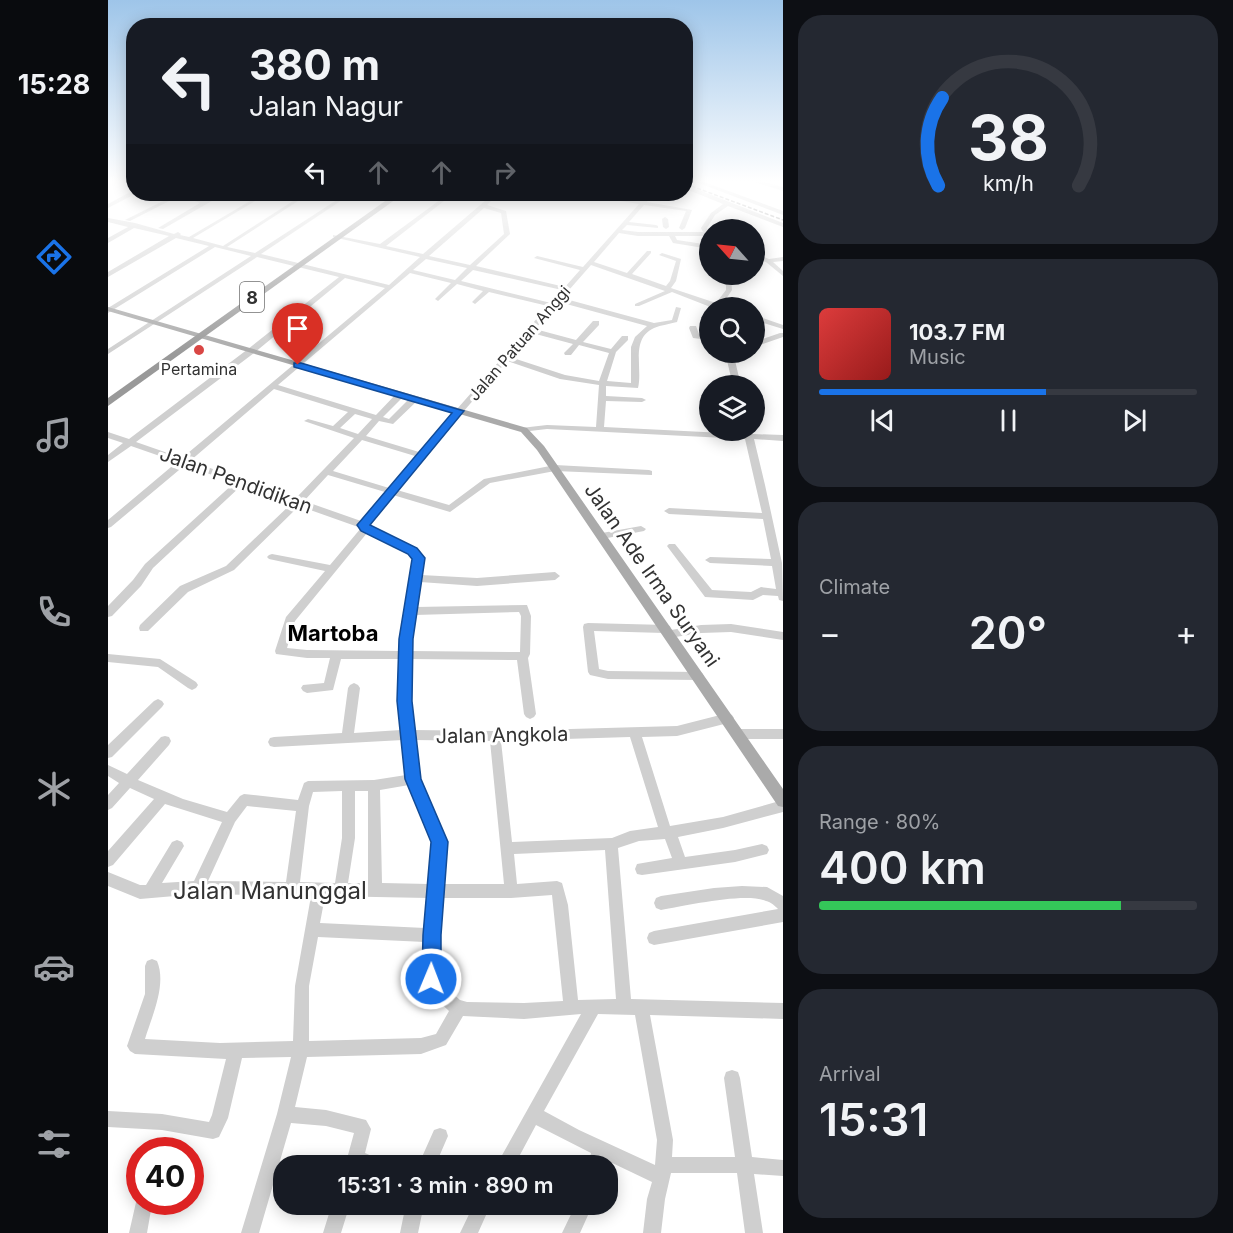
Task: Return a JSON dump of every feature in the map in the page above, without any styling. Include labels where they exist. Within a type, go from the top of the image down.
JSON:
[{"type":"highway","name":"8","points":[[108,403],[335,240]]},
{"type":"highway","name":"8","points":[[108,397],[200,336]]},
{"type":"main road","points":[[109,310],[524,430]]},
{"type":"main road","name":"Jalan Ade Irma Suryani","points":[[524,430],[555,468],[782,800]]},
{"type":"street","points":[[108,275],[168,240]]},
{"type":"street","points":[[197,240],[390,287]]},
{"type":"street","points":[[198,240],[257,255]]},
{"type":"street","points":[[226,245],[235,240]]},
{"type":"street","points":[[108,352],[280,240]]},
{"type":"street","points":[[350,240],[566,289]]},
{"type":"street","points":[[382,246],[391,240]]},
{"type":"street","points":[[108,525],[444,240]]},
{"type":"street","points":[[438,299],[501,240]]},
{"type":"street","name":"Jalan Patuan Anggi","points":[[336,655],[280,651],[290,620],[458,411],[609,240]]},
{"type":"street","points":[[675,240],[676,242],[699,245]]},
{"type":"street","points":[[109,310],[214,245]]},
{"type":"street","points":[[628,275],[649,252]]},
{"type":"street","points":[[638,305],[670,289],[679,260],[662,255]]},
{"type":"street","points":[[537,258],[584,269]]},
{"type":"street","points":[[768,261],[783,259]]},
{"type":"street","points":[[765,260],[783,274]]},
{"type":"street","points":[[589,262],[699,300]]},
{"type":"street","points":[[409,271],[488,290],[555,302],[652,326],[675,321],[678,309]]},
{"type":"street","points":[[108,459],[251,351],[344,276]]},
{"type":"street","points":[[475,302],[488,290]]},
{"type":"street","points":[[765,321],[783,327]]},
{"type":"street","points":[[568,353],[596,323]]},
{"type":"street","points":[[505,358],[563,377],[635,386],[635,347],[638,339],[652,326]]},
{"type":"street","points":[[693,328],[696,336],[699,336]]},
{"type":"street","points":[[530,330],[613,351]]},
{"type":"street","points":[[765,341],[783,335]]},
{"type":"street","points":[[600,430],[602,383],[613,351],[625,338]]},
{"type":"street","points":[[273,386],[392,422],[414,399]]},
{"type":"street","points":[[144,628],[184,589],[229,569],[297,503],[400,395]]},
{"type":"street","points":[[601,398],[642,400]]},
{"type":"street","points":[[335,429],[354,411]]},
{"type":"street","points":[[308,421],[423,456]]},
{"type":"street","points":[[524,430],[547,427],[699,433]]},
{"type":"street","name":"Jalan Pendidikan","points":[[108,435],[364,527],[416,553],[418,558],[415,579]]},
{"type":"street","points":[[765,436],[783,438]]},
{"type":"street","points":[[672,546],[709,594],[753,596],[760,591],[783,594],[750,441]]},
{"type":"street","points":[[327,472],[450,509],[484,481],[555,468],[649,473]]},
{"type":"street","points":[[108,613],[135,585],[149,566],[240,482]]},
{"type":"street","points":[[669,511],[767,516]]},
{"type":"street","points":[[602,536],[641,529]]},
{"type":"street","points":[[272,557],[332,569]]},
{"type":"street","points":[[710,560],[777,563]]},
{"type":"street","points":[[555,576],[477,582],[415,579],[406,653],[404,701],[413,779],[439,842],[432,935],[431,979],[434,987],[459,1009],[524,1011],[594,1006],[782,1014]]},
{"type":"street","points":[[410,611],[522,608],[526,616],[525,652],[522,656],[530,714]]},
{"type":"street","points":[[698,676],[608,675],[594,672],[588,627],[668,632],[731,628],[783,636]]},
{"type":"street","points":[[307,688],[329,687],[336,655],[406,653],[522,656]]},
{"type":"street","points":[[108,658],[160,663],[192,685]]},
{"type":"street","points":[[347,738],[354,687]]},
{"type":"street","points":[[108,753],[158,704]]},
{"type":"street","name":"Jalan Angkola","points":[[274,742],[409,735],[495,736],[677,731],[728,718]]},
{"type":"street","points":[[634,732],[668,833],[681,864]]},
{"type":"street","points":[[738,734],[783,734]]},
{"type":"street","points":[[495,736],[511,891]]},
{"type":"street","points":[[108,804],[165,741]]},
{"type":"street","points":[[108,770],[128,783],[196,810],[230,818]]},
{"type":"street","points":[[292,889],[303,806],[306,791],[311,785],[374,785],[413,779]]},
{"type":"street","points":[[340,890],[351,820],[348,785]]},
{"type":"street","points":[[374,785],[375,890]]},
{"type":"street","points":[[108,861],[136,827],[146,821],[163,797]]},
{"type":"street","points":[[198,887],[230,818],[241,802],[247,800],[303,806]]},
{"type":"street","points":[[506,848],[613,844],[630,837],[668,833],[739,819],[782,800]]},
{"type":"street","points":[[613,844],[611,847],[633,1007],[665,1140],[652,1233]]},
{"type":"street","points":[[151,890],[177,846]]},
{"type":"street","points":[[642,869],[762,850]]},
{"type":"street","name":"Jalan Manunggal","points":[[108,879],[138,892],[198,887],[435,891],[511,891],[557,888],[571,1008]]},
{"type":"street","points":[[250,1233],[285,1114],[301,1049],[302,986],[319,890]]},
{"type":"street","points":[[662,903],[756,893],[769,895],[783,904]]},
{"type":"street","points":[[654,938],[783,915]]},
{"type":"street","points":[[312,930],[432,935]]},
{"type":"street","points":[[152,966],[152,994],[135,1046],[236,1051],[421,1046],[441,1040],[459,1009]]},
{"type":"street","points":[[510,1155],[594,1006]]},
{"type":"street","points":[[108,1119],[162,1122],[213,1131],[220,1118],[236,1051]]},
{"type":"street","points":[[732,1078],[754,1233]]},
{"type":"street","points":[[285,1114],[326,1118],[360,1126],[363,1129],[357,1155]]},
{"type":"street","points":[[533,1114],[595,1155]]},
{"type":"street","points":[[431,1155],[440,1136]]},
{"type":"street","points":[[618,1161],[662,1171],[745,1165],[783,1168]]},
{"type":"street","points":[[138,1233],[141,1215]]},
{"type":"street","points":[[332,1233],[338,1215]]},
{"type":"street","points":[[409,1233],[413,1215]]},
{"type":"street","points":[[469,1233],[478,1215]]},
{"type":"street","points":[[571,1233],[580,1215]]},
{"type":"place","name":"Pertamina","points":[[199,350]]},
{"type":"district","name":"Martoba","points":[[333,633]]},
{"type":"route","points":[[298,365],[458,411],[423,456],[363,525],[416,553],[418,558],[406,639],[404,701],[413,779],[439,842],[440,857],[435,891],[431,979]]}]
